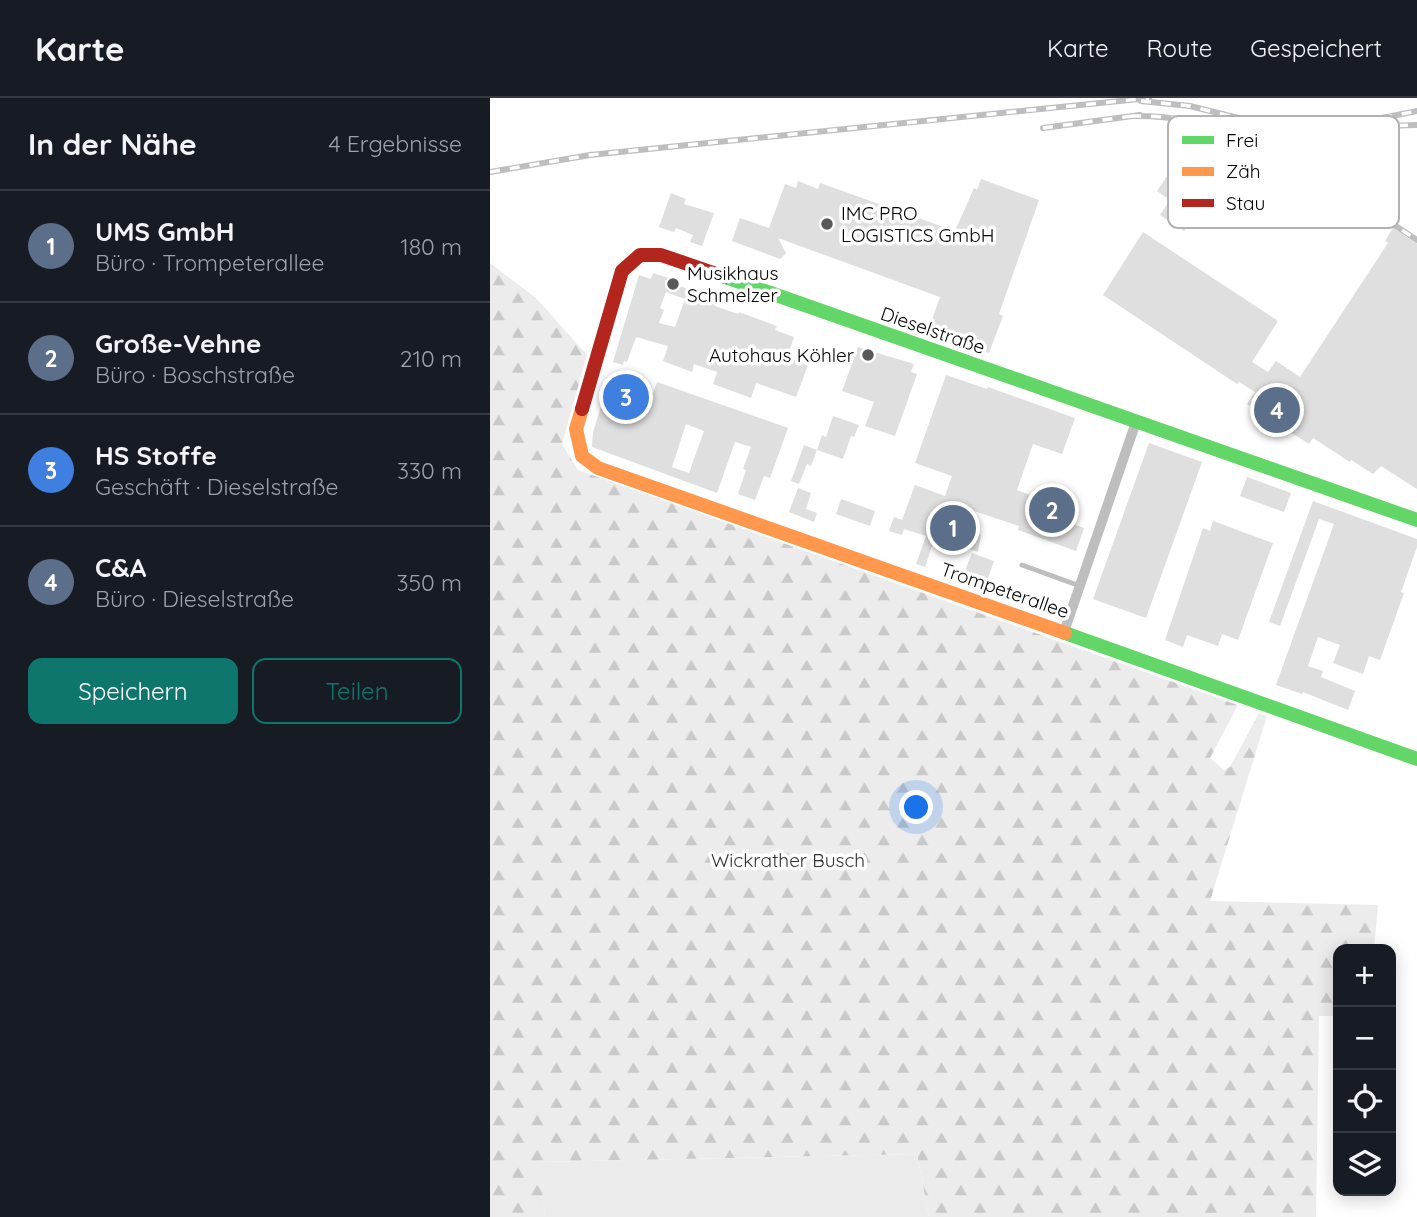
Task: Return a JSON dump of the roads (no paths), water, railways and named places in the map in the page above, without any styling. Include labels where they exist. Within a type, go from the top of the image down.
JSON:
[{"type":"street","name":"Dieselstraße","points":[[582,456],[576,429],[622,271],[640,255],[661,255],[1417,520]]},
{"type":"street","points":[[1064,632],[1136,422]]},
{"type":"street","name":"Trompeterallee","points":[[582,456],[598,468],[1417,759]]},
{"type":"lane","points":[[1022,565],[1080,586]]},
{"type":"railway","points":[[490,172],[590,155],[1149,98]]},
{"type":"railway","points":[[1141,101],[1190,106],[1230,116]]},
{"type":"railway","points":[[1392,116],[1417,111]]},
{"type":"railway","points":[[1043,128],[1140,115]]},
{"type":"railway","points":[[1131,116],[1168,117]]},
{"type":"railway","points":[[1399,126],[1417,125]]},
{"type":"railway","points":[[1399,228],[1417,240]]},
{"type":"place","name":"IMC PRO LOGISTICS GmbH","points":[[827,224]]},
{"type":"place","name":"Musikhaus Schmelzer","points":[[673,284]]},
{"type":"place","name":"Autohaus Köhler","points":[[868,355]]},
{"type":"place","name":"HS Stoffe","points":[[626,397]]},
{"type":"place","name":"C&A","points":[[1277,410]]},
{"type":"place","name":"Große-Vehne","points":[[1052,510]]},
{"type":"place","name":"UMS GmbH","points":[[953,528]]},
{"type":"park label","name":"Wickrather Busch","points":[[788,860]]}]
